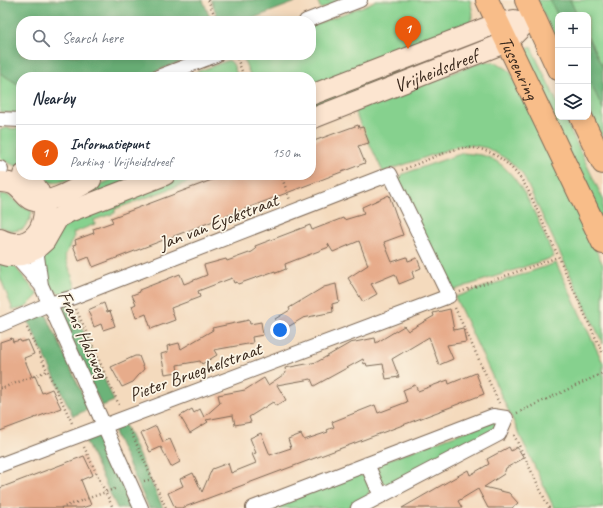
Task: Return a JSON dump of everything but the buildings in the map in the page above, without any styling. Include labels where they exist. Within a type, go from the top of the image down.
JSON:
[{"type":"highway","name":"Tussenring","points":[[487,0],[603,243]]},
{"type":"highway","name":"Tussenring","points":[[530,8],[555,62]]},
{"type":"highway","points":[[582,120],[603,163]]},
{"type":"main road","name":"Vrijheidsdreef","points":[[316,117],[503,32],[530,8]]},
{"type":"main road","name":"Vrijheidsdreef","points":[[316,93],[503,32]]},
{"type":"main road","points":[[16,174],[9,170],[0,172],[8,182],[20,188],[28,198],[31,184]]},
{"type":"main road","points":[[31,184],[58,188],[86,180]]},
{"type":"main road","points":[[8,255],[30,253],[58,218],[69,212],[152,180]]},
{"type":"main road","points":[[31,184],[43,222],[40,239]]},
{"type":"main road","points":[[0,238],[11,243],[18,243],[31,238],[40,239]]},
{"type":"street","points":[[316,17],[360,0]]},
{"type":"street","points":[[171,72],[203,60]]},
{"type":"street","points":[[0,119],[16,120]]},
{"type":"street","points":[[390,174],[449,296]]},
{"type":"street","name":"Jan van Eyckstraat","points":[[0,325],[49,304],[71,298],[390,174]]},
{"type":"street","name":"Frans Halsweg","points":[[40,239],[41,285],[141,508]]},
{"type":"street","name":"Frans Halsweg","points":[[8,255],[41,285]]},
{"type":"street","name":"Pieter Brueghelstraat","points":[[0,465],[124,417],[449,296]]},
{"type":"street","points":[[253,508],[493,416],[506,418],[499,434],[358,508]]},
{"type":"street","points":[[367,464],[381,496]]},
{"type":"path","points":[[208,0],[215,16]]},
{"type":"path","points":[[238,60],[242,72]]},
{"type":"path","points":[[390,174],[463,148],[488,152],[502,159],[520,177],[603,354]]},
{"type":"path","points":[[283,180],[284,184]]},
{"type":"path","points":[[449,296],[558,257]]},
{"type":"path","points":[[71,298],[166,508]]},
{"type":"path","points":[[21,317],[113,508]]},
{"type":"path","points":[[0,389],[47,371]]},
{"type":"path","points":[[506,418],[603,373]]},
{"type":"path","points":[[61,508],[105,491],[153,479]]},
{"type":"green space","points":[[0,0],[203,0],[209,16],[16,16],[16,60],[184,60],[154,72],[16,72],[16,83],[0,73]]},
{"type":"green space","points":[[211,0],[301,0],[259,16],[217,16]]},
{"type":"green space","points":[[317,0],[341,0],[321,9]]},
{"type":"green space","points":[[376,0],[470,0],[473,14],[470,23],[465,29],[456,34],[422,40],[372,58],[353,74],[316,87],[316,72],[249,72],[244,60],[316,60],[316,24]]},
{"type":"green space","points":[[537,0],[550,0],[556,12],[555,39]]},
{"type":"green space","points":[[550,0],[570,0],[576,12],[556,12]]},
{"type":"green space","points":[[570,0],[603,0],[603,68],[591,43],[591,12],[576,12]]},
{"type":"green space","points":[[467,42],[470,50],[316,110],[316,100]]},
{"type":"green space","points":[[591,43],[603,68],[603,109],[591,84]]},
{"type":"green space","points":[[531,47],[555,98],[555,120],[565,120],[603,199],[603,223],[519,52]]},
{"type":"green space","points":[[229,60],[233,64],[236,72],[197,72]]},
{"type":"green space","points":[[484,61],[498,63],[510,71],[546,142],[603,265],[603,344],[522,173],[508,160],[487,148],[471,145],[458,146],[383,172],[354,111]]},
{"type":"green space","points":[[0,73],[16,83],[16,114],[0,112]]},
{"type":"green space","points":[[591,84],[603,109],[603,139],[591,114]]},
{"type":"green space","points":[[5,128],[16,129],[16,166],[4,161],[0,157],[0,130]]},
{"type":"green space","points":[[463,153],[485,156],[498,162],[509,172],[519,184],[535,214],[554,257],[451,291],[398,180],[403,174]]},
{"type":"green space","points":[[42,180],[68,180],[57,182]]},
{"type":"green space","points":[[111,180],[141,180],[95,198],[92,188]]},
{"type":"green space","points":[[163,180],[194,180],[115,209],[115,213],[94,220],[95,224],[73,233],[74,236],[65,256],[76,288],[64,293],[58,293],[53,290],[47,280],[43,256],[68,220],[85,210]]},
{"type":"green space","points":[[0,194],[4,194],[12,198],[22,207],[32,211],[30,219],[23,229],[13,231],[0,227]]},
{"type":"green space","points":[[0,259],[12,263],[38,295],[25,308],[13,310],[0,277]]},
{"type":"green space","points":[[556,263],[603,363],[603,508],[554,508],[455,297]]},
{"type":"green space","points":[[71,303],[114,401],[102,406],[56,309]]},
{"type":"green space","points":[[46,314],[89,409],[73,416],[28,321]]},
{"type":"green space","points":[[496,420],[498,426],[493,431],[392,487],[384,484],[377,473],[379,463]]},
{"type":"green space","points":[[125,425],[163,508],[149,508],[113,430]]},
{"type":"green space","points":[[100,433],[133,508],[117,508],[85,440]]},
{"type":"green space","points":[[356,475],[365,476],[371,487],[367,497],[346,508],[271,508]]},
{"type":"place","name":"Informatiepunt","points":[[408,49]]}]
